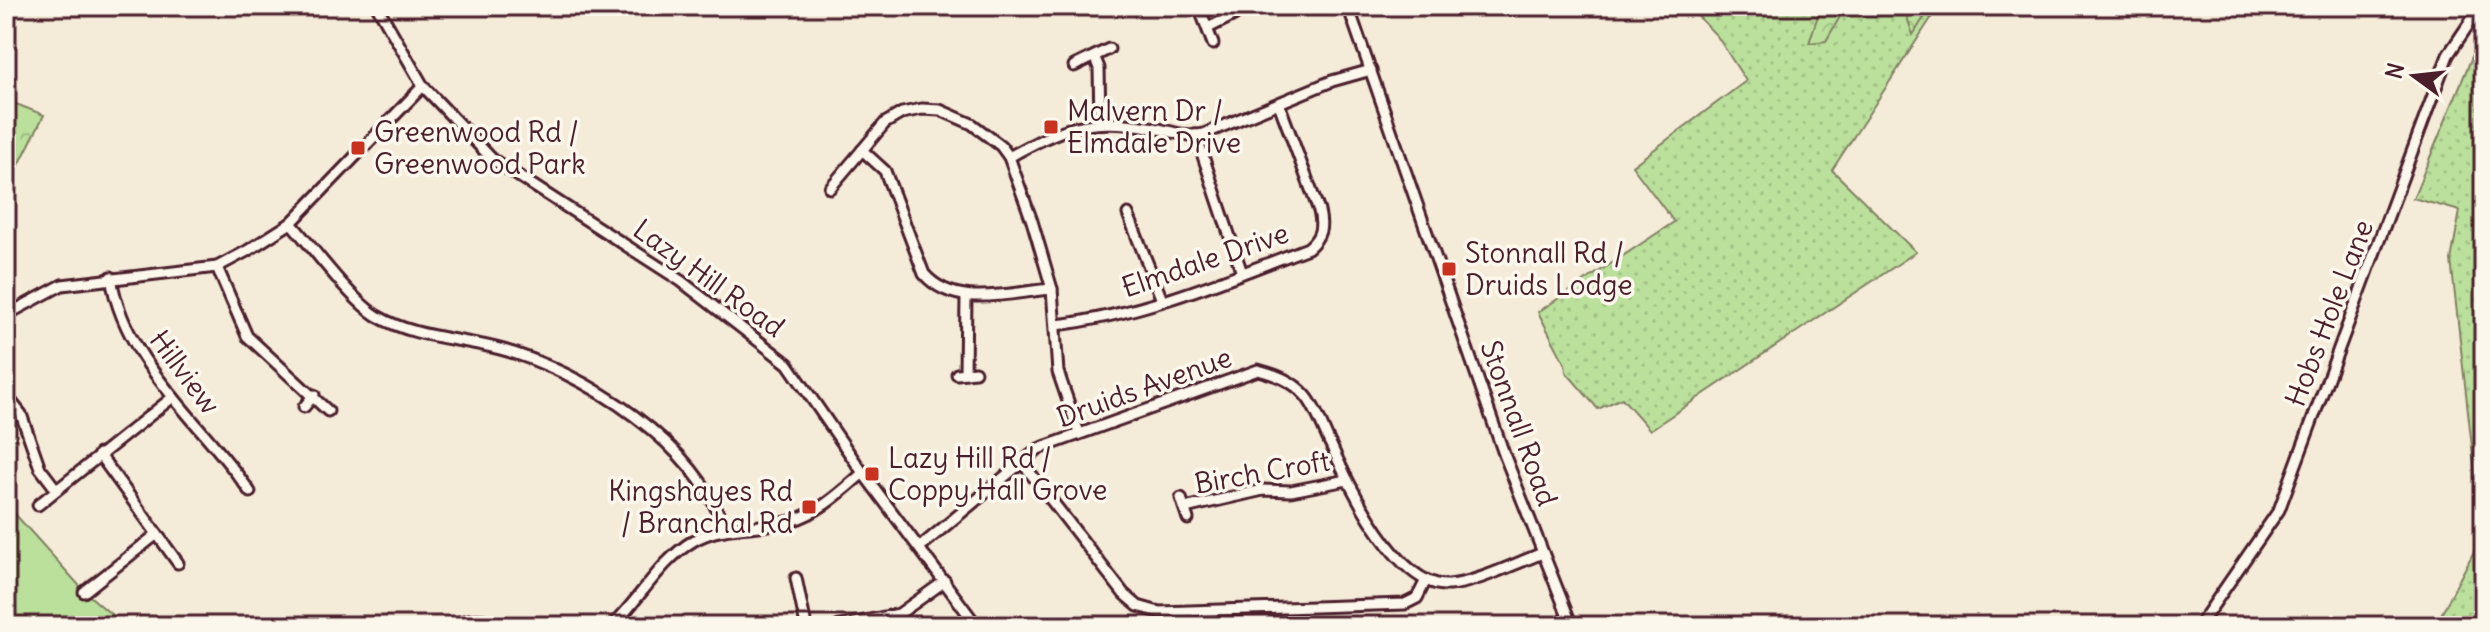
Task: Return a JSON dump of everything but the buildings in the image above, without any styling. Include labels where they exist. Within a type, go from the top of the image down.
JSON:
[{"type":"street","name":"Lazy Hill Road","points":[[377,6],[423,86],[492,159],[681,281],[788,364],[863,473],[977,626]]},
{"type":"street","points":[[1208,28],[1252,6]]},
{"type":"street","name":"Stonnall Road","points":[[1348,6],[1504,454],[1572,626]]},
{"type":"street","name":"Hobs Hole Lane","points":[[2199,626],[2279,510],[2448,55],[2481,6]]},
{"type":"street","points":[[1201,12],[1213,44]]},
{"type":"street","points":[[1074,66],[1109,49]]},
{"type":"street","points":[[1095,58],[1099,68],[1100,121]]},
{"type":"street","points":[[1009,157],[1067,127],[1100,121],[1196,135],[1371,70]]},
{"type":"street","points":[[6,315],[62,285],[217,267],[291,223],[423,86]]},
{"type":"street","name":"Elmdale Drive","points":[[1056,325],[1093,321],[1162,300],[1308,248],[1320,234],[1319,211],[1279,104]]},
{"type":"street","points":[[830,188],[885,123],[922,109],[940,110],[991,135],[1009,157],[1052,289],[1058,372],[1079,433]]},
{"type":"street","points":[[1196,135],[1242,273]]},
{"type":"street","points":[[862,150],[885,171],[924,274],[946,294],[966,296],[1052,289]]},
{"type":"street","points":[[1134,218],[1162,300]]},
{"type":"street","points":[[291,223],[375,315],[404,328],[501,349],[542,363],[601,394],[643,423],[704,484],[718,505],[724,530]]},
{"type":"street","points":[[217,267],[247,336],[328,411]]},
{"type":"street","name":"Hillview","points":[[111,277],[130,335],[173,397],[247,479],[250,492]]},
{"type":"street","points":[[966,296],[966,373]]},
{"type":"street","name":"Druids Avenue","points":[[920,547],[1038,449],[1258,370],[1293,383],[1308,398],[1347,480],[1397,558],[1426,580]]},
{"type":"street","points":[[6,395],[21,414],[40,468],[56,489]]},
{"type":"street","points":[[304,407],[314,395]]},
{"type":"street","points":[[38,505],[173,397]]},
{"type":"street","points":[[99,454],[178,563]]},
{"type":"street","points":[[1021,461],[1124,594],[1138,606],[1159,612],[1405,604],[1417,598],[1426,580],[1448,586],[1543,553]]},
{"type":"street","points":[[612,626],[676,553],[696,539],[724,530],[801,517],[836,497],[863,473]]},
{"type":"street","name":"Birch Croft","points":[[1188,519],[1183,503],[1263,490],[1291,491],[1347,480]]},
{"type":"street","points":[[84,592],[104,583],[157,534]]},
{"type":"street","points":[[796,578],[806,626]]},
{"type":"street","points":[[839,626],[899,614],[945,581]]},
{"type":"street","points":[[451,626],[464,619],[477,618],[513,626]]},
{"type":"green space","points":[[1688,6],[1939,6],[1832,170],[1916,252],[1650,430],[1622,398],[1598,409],[1566,372],[1565,364],[1538,312],[1674,222],[1632,166],[1746,81],[1717,36]]},
{"type":"green space","points":[[1821,6],[1846,6],[1826,41],[1809,43]]},
{"type":"green space","points":[[1915,6],[1931,6],[1913,35],[1907,17]]},
{"type":"green space","points":[[2484,28],[2484,626],[2435,626],[2482,536],[2451,260],[2460,211],[2413,198]]},
{"type":"green space","points":[[6,100],[44,115],[6,191]]},
{"type":"green space","points":[[6,504],[85,592],[125,626],[6,626]]},
{"type":"place","name":"Malvern Dr / Elmdale Drive","points":[[1051,127]]},
{"type":"place","name":"Greenwood Rd / Greenwood Park","points":[[358,148]]},
{"type":"place","name":"Stonnall Rd / Druids Lodge","points":[[1449,269]]},
{"type":"place","name":"Lazy Hill Rd / Coppy Hall Grove","points":[[872,474]]},
{"type":"place","name":"Kingshayes Rd / Branchal Rd","points":[[809,507]]}]
